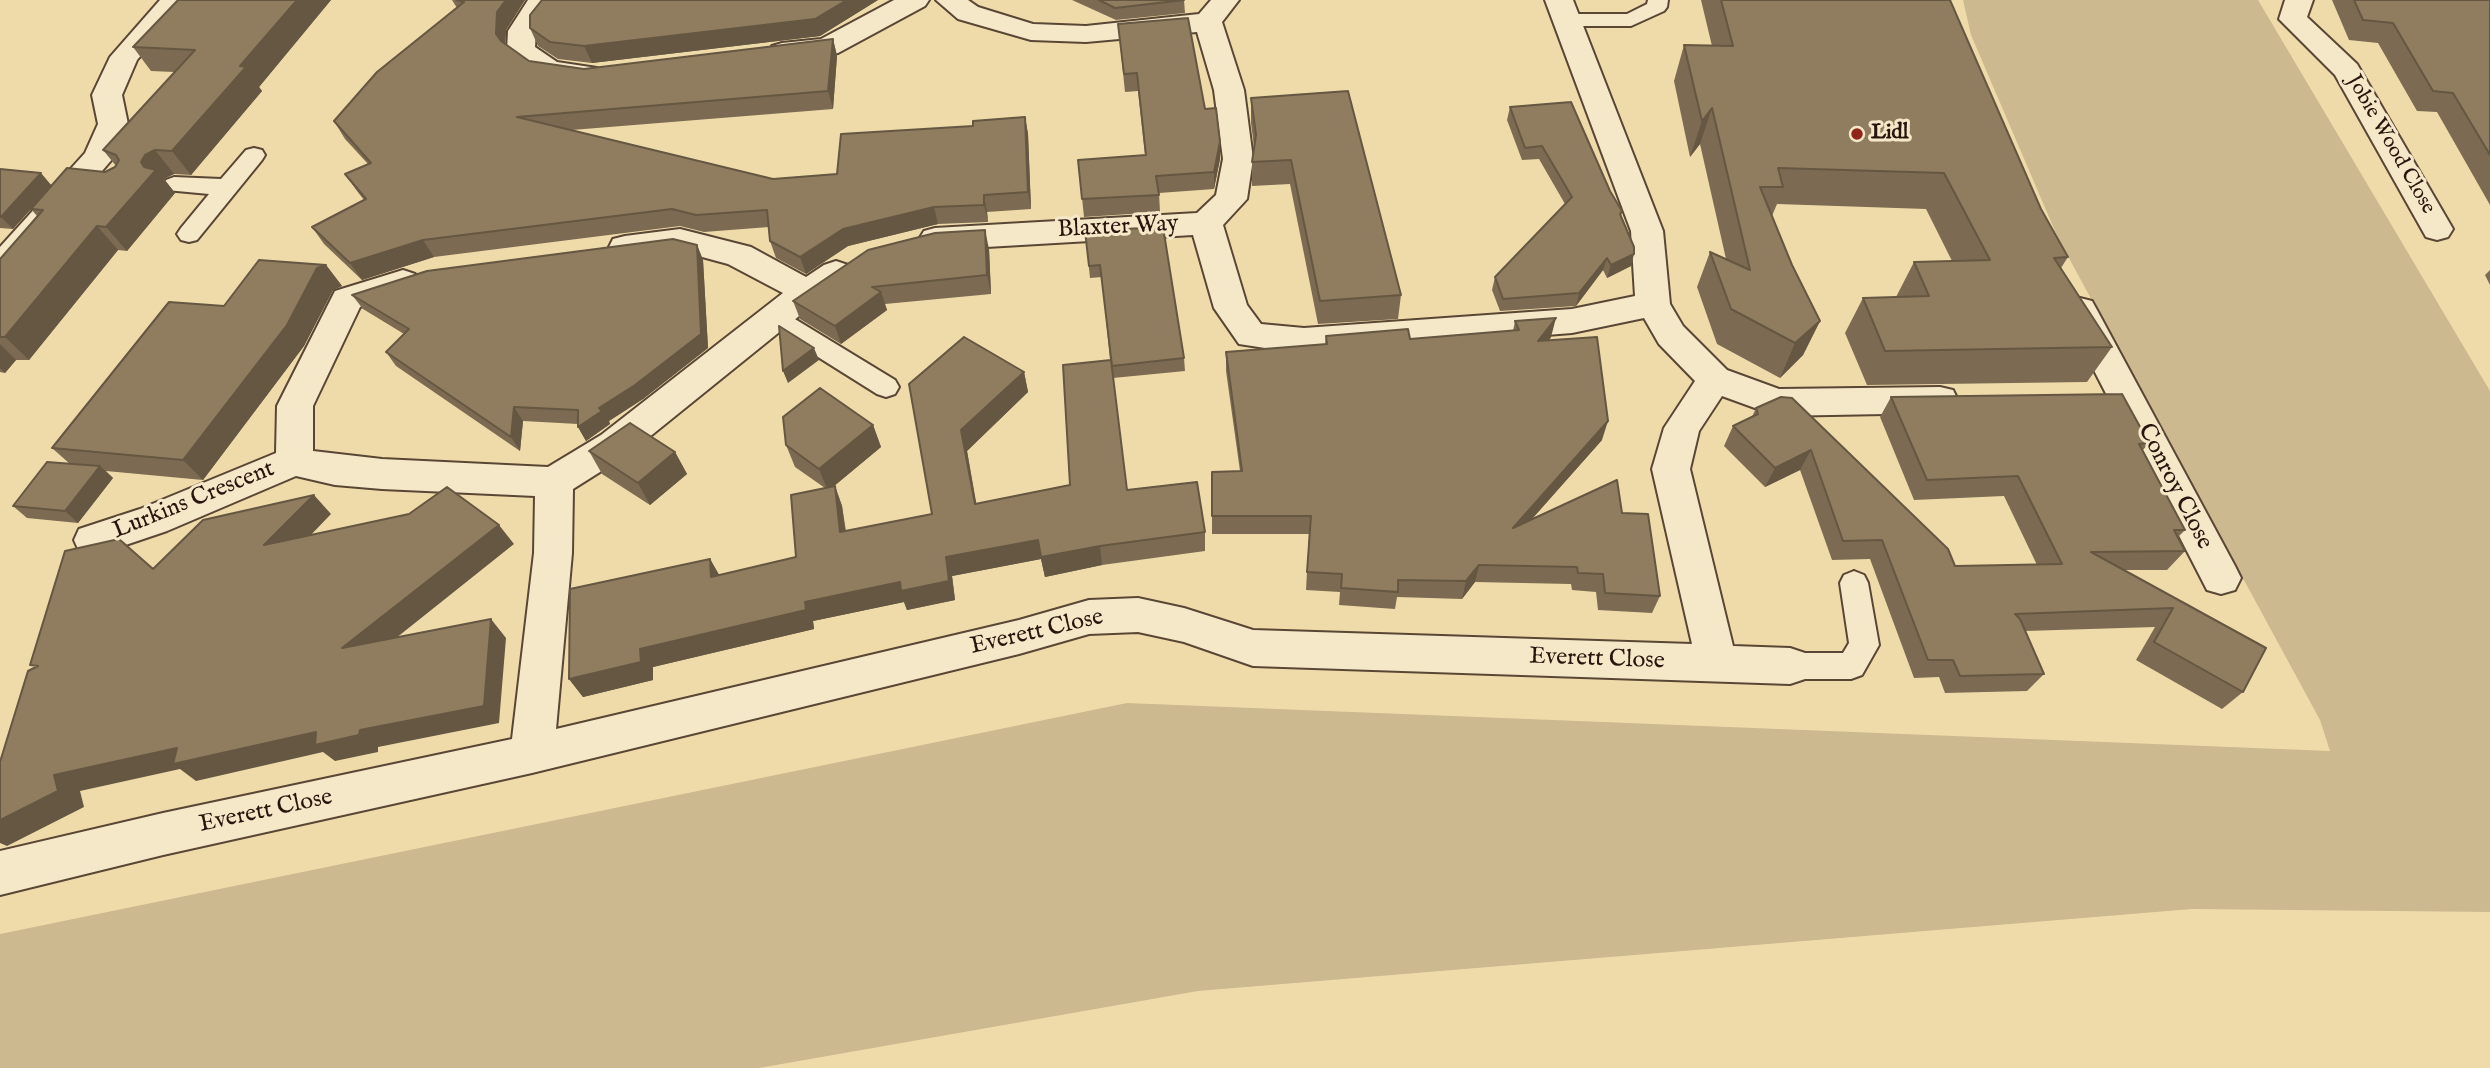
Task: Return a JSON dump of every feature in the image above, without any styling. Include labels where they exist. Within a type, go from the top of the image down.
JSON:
[{"type":"street","points":[[0,268],[88,183],[113,124],[107,95],[124,57],[175,0]]},
{"type":"street","points":[[545,0],[522,30],[521,50],[549,70],[592,75],[620,72]]},
{"type":"street","points":[[752,56],[828,47],[915,0]]},
{"type":"street","points":[[950,0],[968,13],[1031,32],[1086,34],[1216,11],[1238,159],[1231,199],[1206,223]]},
{"type":"street","name":"Jobie Wood Close","points":[[2299,0],[2293,19],[2347,70],[2437,229]]},
{"type":"street","points":[[1563,10],[1647,231],[1654,304],[1671,335],[1715,379],[1777,402],[1966,400]]},
{"type":"street","name":"Blaxter Way","points":[[900,247],[939,238],[1206,223],[1231,307],[1251,335],[1304,341],[1572,321],[1654,304]]},
{"type":"street","points":[[597,251],[680,240],[739,255],[807,292]]},
{"type":"street","points":[[532,754],[553,552],[554,482],[614,445],[807,292],[860,257]]},
{"type":"street","name":"Lurkins Crescent","points":[[293,461],[295,406],[346,299],[435,272]]},
{"type":"street","name":"Conroy Close","points":[[2068,288],[2221,578]]},
{"type":"street","points":[[1715,379],[1682,428],[1671,469],[1717,663]]},
{"type":"street","name":"Conroy Close","points":[[2087,398],[2127,397]]},
{"type":"street","name":"Lurkins Crescent","points":[[93,540],[153,520],[293,461],[335,470],[554,482]]},
{"type":"street","name":"Everett Close","points":[[0,873],[163,834],[532,754],[1089,617],[1138,615],[1184,625],[1253,648],[1790,666]]},
{"type":"lane","points":[[1563,10],[1630,20],[1657,7],[1658,0]]},
{"type":"lane","points":[[189,234],[254,155]]},
{"type":"lane","points":[[174,186],[227,187]]},
{"type":"lane","points":[[776,319],[886,387]]},
{"type":"lane","points":[[1790,666],[1851,666],[1864,645],[1854,583]]},
{"type":"shaded area","points":[[1963,0],[2258,0],[2490,391],[2490,912],[2192,909],[1198,991],[759,1068],[0,1068],[0,934],[1127,703],[2330,751],[2320,720],[2058,238],[1971,35]]},
{"type":"building","points":[[178,0],[297,0],[240,66],[246,67],[172,151],[155,150],[145,155],[141,162],[144,167],[156,170],[106,227],[97,226],[5,337],[0,337],[0,259],[43,210],[31,209],[67,168],[105,172],[115,167],[119,160],[116,155],[103,150],[195,50],[133,47]]},
{"type":"building","points":[[457,0],[506,0],[497,12],[496,34],[501,41],[529,61],[584,69],[833,39],[828,91],[517,117],[773,179],[837,174],[841,134],[973,126],[973,121],[1025,117],[1028,192],[984,195],[984,205],[934,207],[843,229],[800,257],[770,241],[767,210],[696,215],[672,209],[423,240],[350,263],[312,227],[366,199],[345,174],[371,163],[334,121],[377,72],[464,2]]},
{"type":"building","points":[[542,0],[847,0],[815,19],[584,46],[550,42],[530,28],[530,15]]},
{"type":"building","points":[[1099,0],[1184,0],[1115,8]]},
{"type":"building","points":[[1721,0],[1950,0],[2041,209],[2068,257],[2054,258],[2112,347],[1885,351],[1863,298],[1929,296],[1914,262],[1990,260],[1944,173],[1778,168],[1783,187],[1760,187],[1792,265],[1820,321],[1795,343],[1731,309],[1710,252],[1750,270],[1712,108],[1702,121],[1684,45],[1733,46]]},
{"type":"building","points":[[2354,0],[2490,0],[2490,155],[2453,93],[2433,91],[2393,23],[2363,20]]},
{"type":"building","points":[[1188,18],[1205,109],[1216,108],[1220,142],[1214,172],[1156,176],[1159,195],[1082,199],[1078,160],[1146,155],[1137,73],[1124,74],[1118,24]]},
{"type":"building","points":[[1348,91],[1401,295],[1320,301],[1291,160],[1252,162],[1256,135],[1251,98]]},
{"type":"building","points":[[1571,102],[1610,191],[1622,211],[1620,214],[1634,247],[1634,254],[1611,265],[1607,258],[1579,293],[1503,299],[1495,277],[1572,197],[1542,146],[1525,148],[1510,107]]},
{"type":"building","points":[[0,169],[41,173],[1,217],[0,217]]},
{"type":"building","points":[[1163,227],[1184,358],[1112,366],[1100,265],[1089,266],[1085,231]]},
{"type":"building","points":[[985,230],[987,275],[872,287],[881,292],[835,326],[793,301],[868,250],[935,233]]},
{"type":"building","points":[[673,239],[697,245],[701,334],[635,385],[599,408],[602,411],[578,427],[578,410],[514,407],[511,437],[386,352],[409,329],[352,295],[427,271]]},
{"type":"building","points":[[259,260],[326,265],[317,268],[287,325],[183,460],[52,448],[169,302],[224,306]]},
{"type":"building","points":[[1556,318],[1538,341],[1597,337],[1608,421],[1513,528],[1617,480],[1622,513],[1648,514],[1660,596],[1605,593],[1603,574],[1578,573],[1577,567],[1479,565],[1466,581],[1398,580],[1398,592],[1341,588],[1342,574],[1307,572],[1311,516],[1212,516],[1212,472],[1242,471],[1226,352],[1327,344],[1326,336],[1408,329],[1410,339],[1519,330],[1515,321]]},
{"type":"building","points":[[779,326],[814,348],[783,371]]},
{"type":"building","points":[[964,337],[1024,372],[961,430],[975,504],[1070,485],[1063,365],[1111,360],[1127,490],[1197,482],[1205,532],[1041,557],[1038,540],[946,557],[949,581],[901,591],[900,582],[805,602],[806,610],[640,649],[641,662],[569,679],[570,589],[710,559],[711,577],[796,557],[791,495],[835,486],[840,532],[932,514],[909,384]]},
{"type":"building","points":[[820,388],[873,425],[819,469],[786,445],[783,417]]},
{"type":"building","points":[[2122,394],[2149,443],[2139,444],[2185,530],[2174,530],[2185,551],[2091,552],[2266,648],[2243,692],[2154,642],[2173,608],[2015,614],[2020,619],[2044,674],[1960,676],[1953,660],[1928,660],[1882,540],[1843,541],[1811,450],[1775,468],[1733,426],[1758,414],[1756,408],[1781,397],[1792,398],[1948,549],[1955,566],[2062,564],[2018,476],[1927,480],[1891,397]]},
{"type":"building","points":[[630,423],[675,452],[638,483],[589,451]]},
{"type":"building","points":[[47,462],[100,466],[65,511],[13,506]]},
{"type":"building","points":[[447,487],[499,525],[342,648],[491,619],[484,706],[360,730],[359,735],[315,745],[316,732],[173,764],[177,748],[54,775],[58,791],[0,820],[0,762],[28,671],[38,666],[30,665],[65,551],[119,539],[153,569],[203,520],[314,495],[264,545],[409,514]]},
{"type":"place","name":"Lidl","points":[[1857,134]]}]
